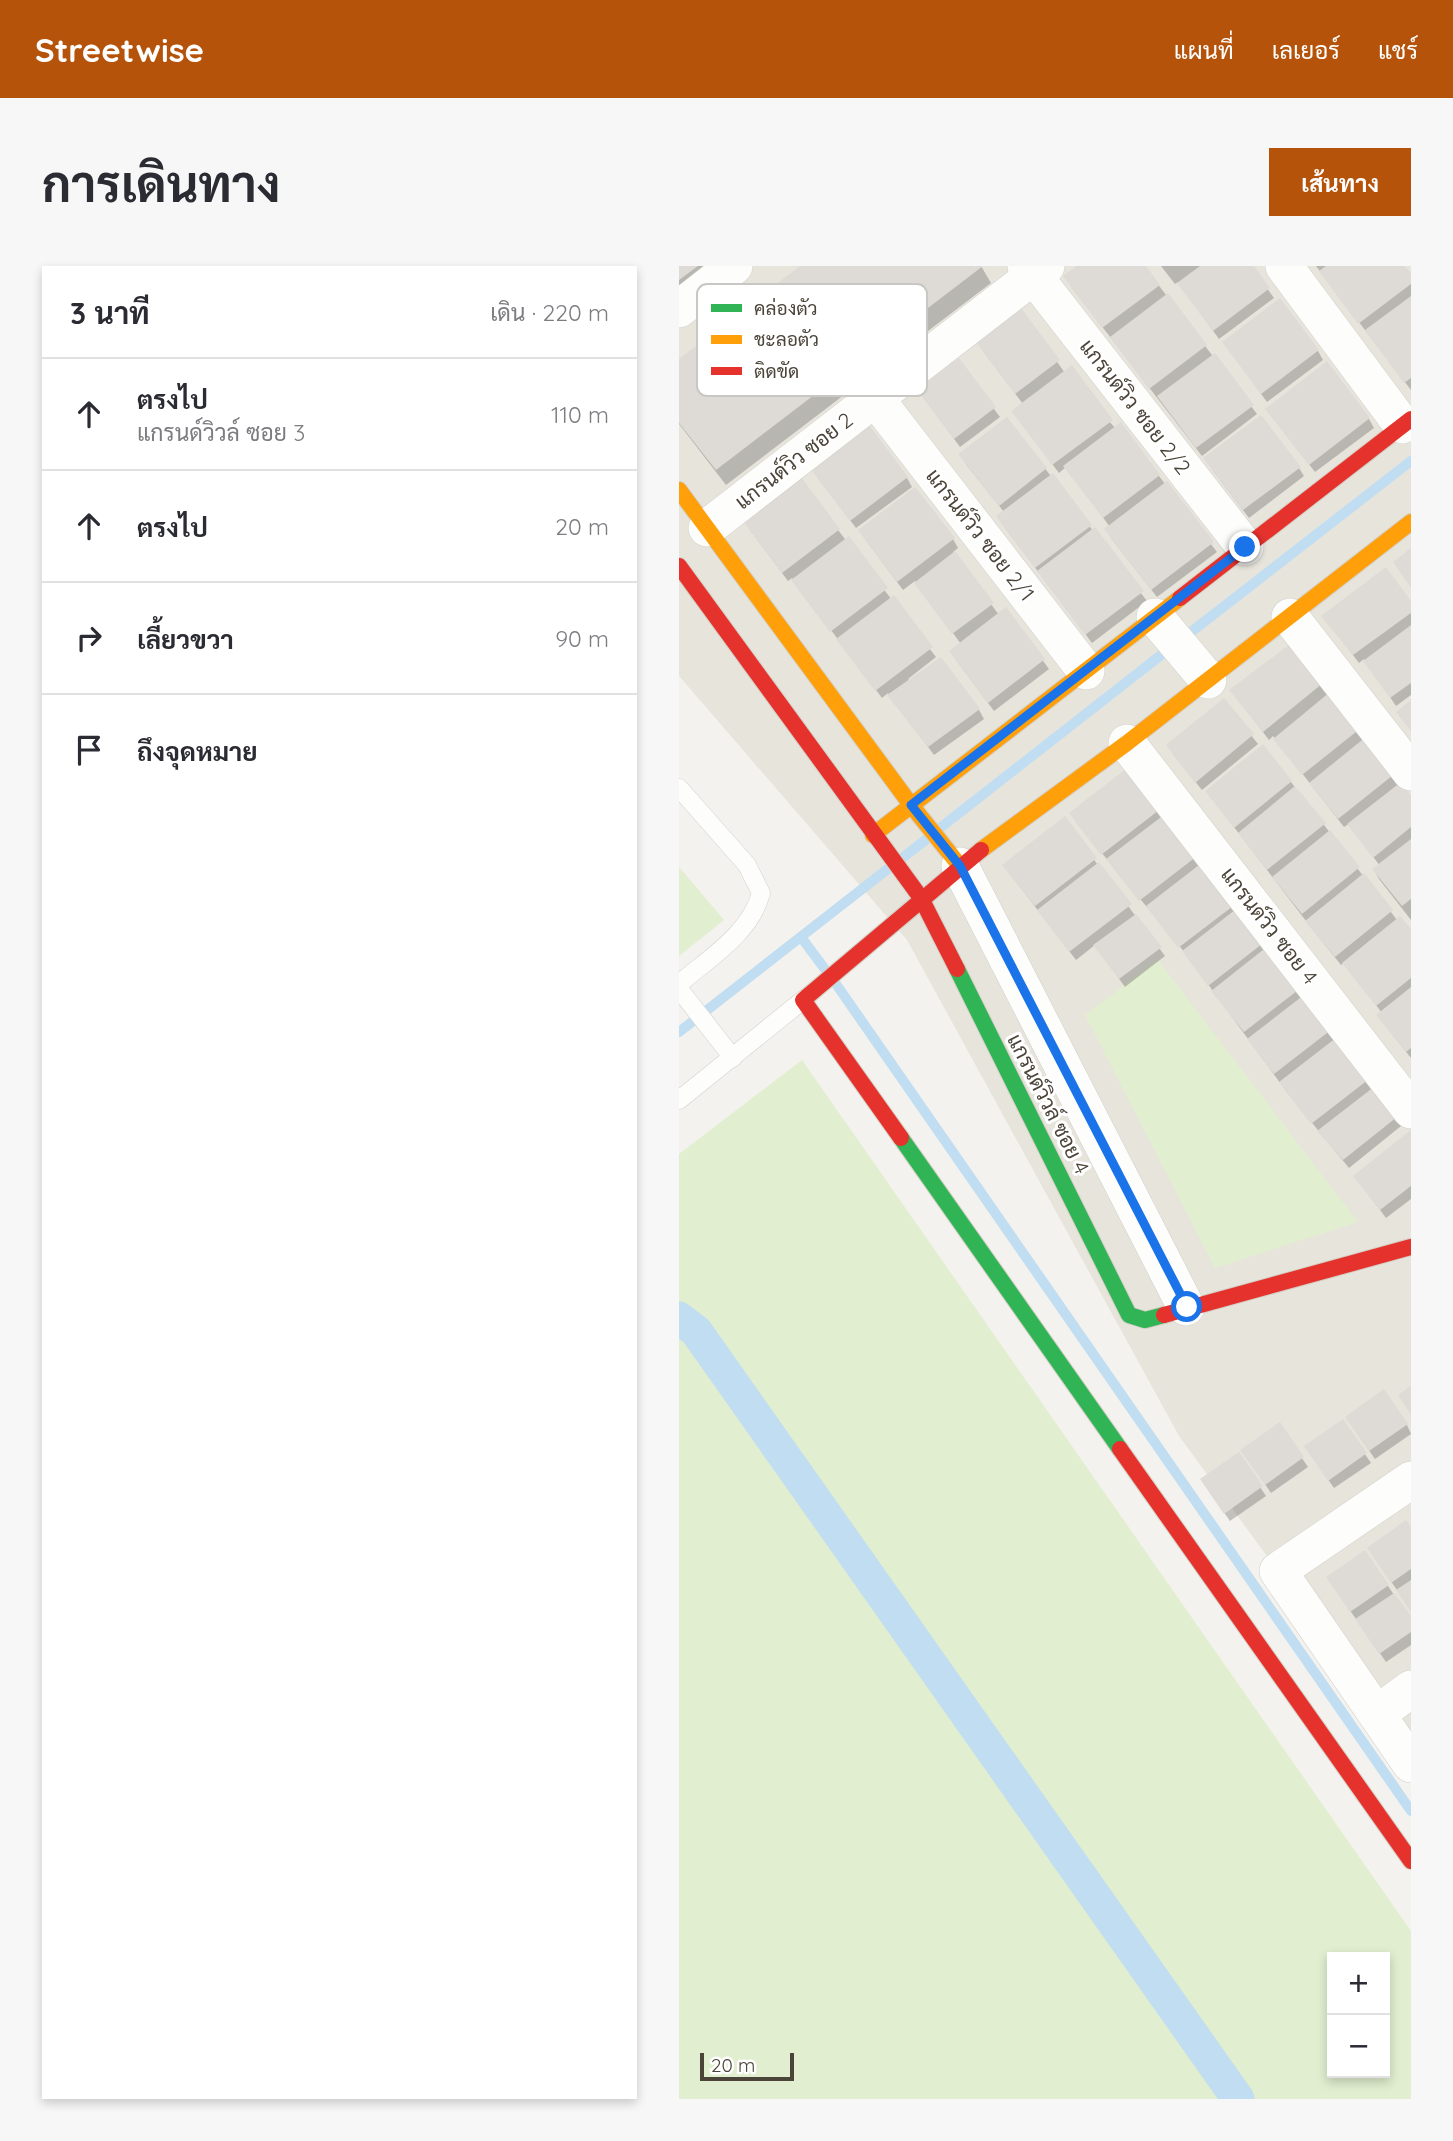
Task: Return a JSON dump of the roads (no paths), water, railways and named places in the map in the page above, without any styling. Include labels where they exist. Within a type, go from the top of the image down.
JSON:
[{"type":"street","points":[[711,284],[734,266]]},
{"type":"street","points":[[1284,266],[1407,422],[1245,547],[1126,743],[956,861],[917,892],[841,967],[806,997],[1411,1861]]},
{"type":"street","name":"แกรนด์วิว ซอย 2","points":[[927,356],[1035,269]]},
{"type":"street","name":"แกรนด์วิว ซอย 2/2","points":[[1035,269],[1245,547]]},
{"type":"street","points":[[679,309],[697,295]]},
{"type":"street","name":"แกรนด์วิว ซอย 2","points":[[708,528],[877,396]]},
{"type":"street","name":"แกรนด์วิว ซอย 2/1","points":[[875,398],[1086,671]]},
{"type":"street","points":[[679,489],[916,811],[956,861],[1187,1307],[1411,1247]]},
{"type":"street","points":[[877,841],[1086,671],[1183,650],[1290,617],[1411,523]]},
{"type":"street","name":"แกรนด์วิวล์ ซอย 4","points":[[679,566],[877,841],[917,892],[1129,1315],[1145,1320],[1187,1307]]},
{"type":"street","points":[[1290,617],[1411,772]]},
{"type":"street","name":"แกรนด์วิว ซอย 4","points":[[1126,743],[1411,1110]]},
{"type":"street","points":[[1411,1480],[1278,1571],[1411,1764]]},
{"type":"street","points":[[1377,1714],[1411,1689]]},
{"type":"lane","points":[[679,788],[747,865],[761,893],[756,910],[739,932],[679,986],[733,1058]]},
{"type":"lane","points":[[679,1100],[806,997]]},
{"type":"waterway","points":[[1182,639],[1411,461]]},
{"type":"waterway","points":[[940,828],[1170,648]]},
{"type":"waterway","points":[[901,859],[928,838]]},
{"type":"waterway","points":[[679,1032],[889,868]]},
{"type":"waterway","points":[[801,937],[827,972]]},
{"type":"waterway","points":[[836,984],[1411,1811]]},
{"type":"waterway","points":[[679,1318],[696,1331],[1238,2099]]}]
